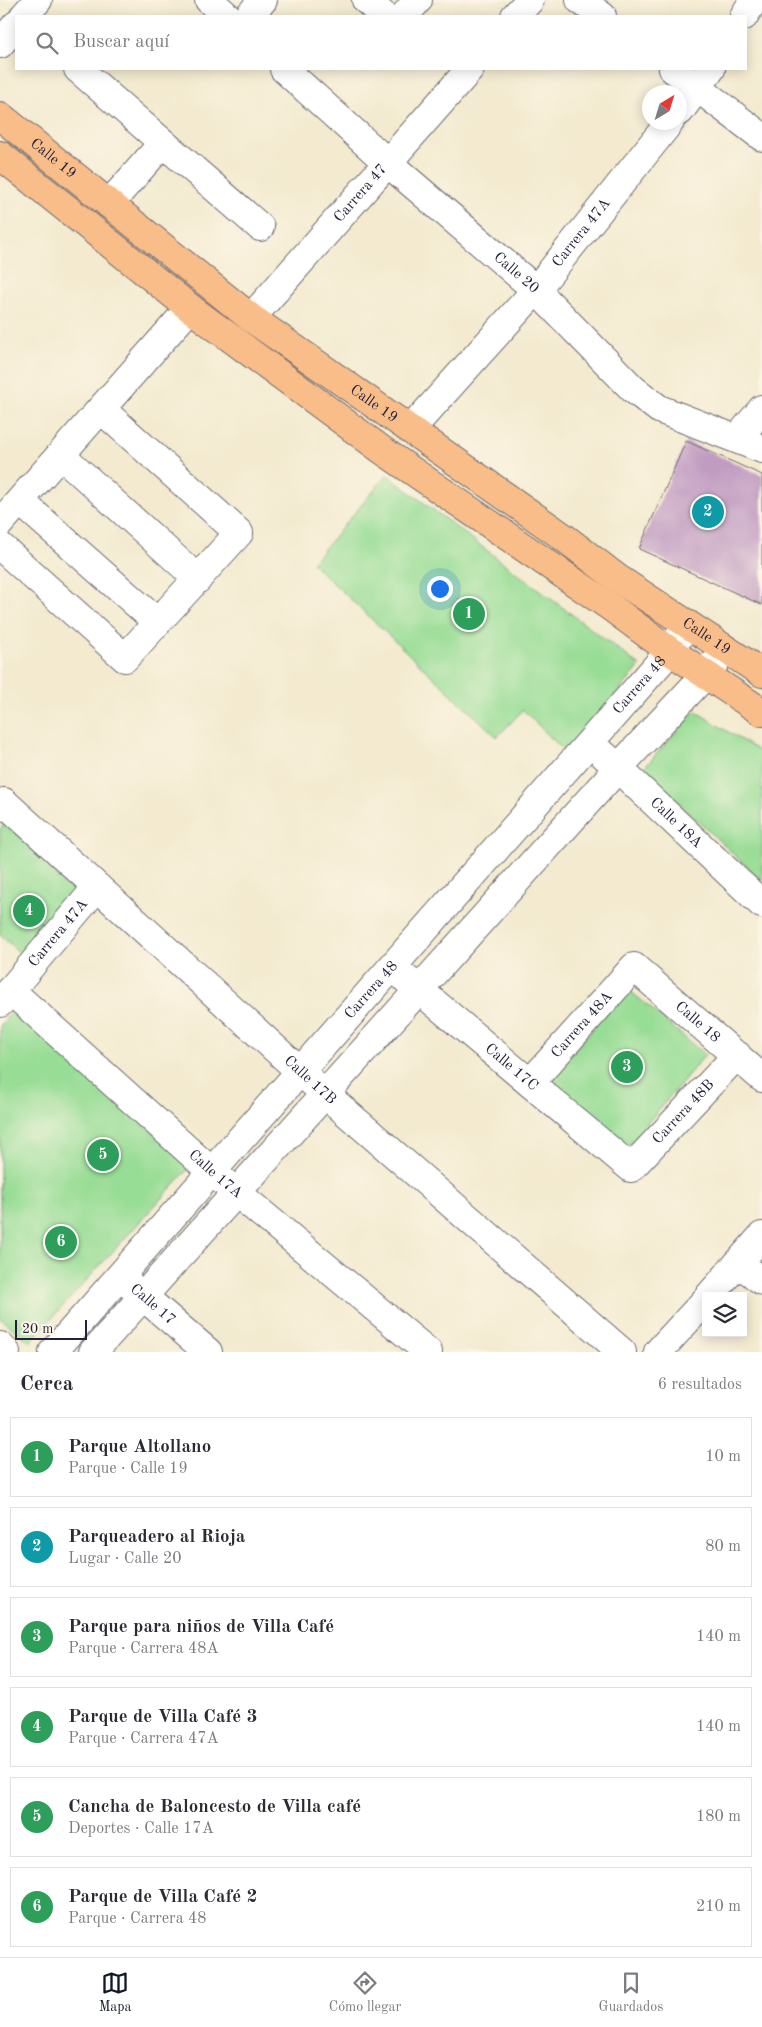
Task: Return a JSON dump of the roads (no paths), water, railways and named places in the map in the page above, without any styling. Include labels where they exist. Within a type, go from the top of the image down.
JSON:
[{"type":"main road","name":"Calle 19","points":[[0,116],[251,318],[562,536],[617,578],[762,673]]},
{"type":"main road","name":"Calle 19","points":[[0,155],[190,308],[382,450],[612,608],[670,651],[762,712]]},
{"type":"street","points":[[25,15],[38,0]]},
{"type":"street","points":[[209,0],[226,15]]},
{"type":"street","points":[[250,15],[263,0]]},
{"type":"street","points":[[366,0],[383,15]]},
{"type":"street","points":[[405,15],[418,0]]},
{"type":"street","points":[[517,15],[530,0]]},
{"type":"street","points":[[580,0],[601,15]]},
{"type":"street","points":[[745,15],[754,0]]},
{"type":"street","points":[[0,44],[15,26]]},
{"type":"street","points":[[79,70],[260,227]]},
{"type":"street","name":"Calle 20","points":[[285,70],[388,164],[536,290],[633,389],[659,409],[750,443]]},
{"type":"street","name":"Carrera 47","points":[[251,318],[469,70]]},
{"type":"street","points":[[677,70],[705,78],[762,137]]},
{"type":"street","points":[[687,102],[705,78]]},
{"type":"street","name":"Carrera 47A","points":[[410,429],[536,290],[664,130]]},
{"type":"street","points":[[109,204],[163,143]]},
{"type":"street","points":[[0,523],[190,308]]},
{"type":"street","points":[[750,443],[762,408]]},
{"type":"street","points":[[0,546],[125,658],[239,533],[101,409]]},
{"type":"street","points":[[61,455],[198,579]]},
{"type":"street","points":[[20,501],[157,622]]},
{"type":"street","name":"Carrera 48","points":[[53,1352],[591,742],[670,651],[687,624]]},
{"type":"street","points":[[93,1352],[618,768],[705,675],[725,649]]},
{"type":"street","name":"Calle 18A","points":[[591,742],[762,904]]},
{"type":"street","name":"Calle 17B","points":[[2,805],[97,887],[300,1072],[622,1352]]},
{"type":"street","name":"Carrera 47A","points":[[5,996],[97,887]]},
{"type":"street","name":"Calle 18","points":[[634,967],[762,1078]]},
{"type":"street","name":"Carrera 48A","points":[[530,1084],[634,967]]},
{"type":"street","name":"Calle 17C","points":[[392,968],[631,1168]]},
{"type":"street","name":"Calle 17A","points":[[5,996],[428,1352]]},
{"type":"street","name":"Carrera 48B","points":[[631,1168],[737,1055]]},
{"type":"street","points":[[713,1292],[762,1236]]},
{"type":"street","points":[[739,1263],[762,1281]]},
{"type":"street","name":"Calle 17","points":[[120,1276],[208,1352]]},
{"type":"street","points":[[658,1352],[702,1304]]},
{"type":"street","points":[[0,1346],[6,1352]]},
{"type":"place","name":"Parqueadero al Rioja","points":[[708,512]]},
{"type":"place","name":"Parque Altollano","points":[[469,614]]},
{"type":"place","name":"Parque de Villa Café 3","points":[[29,911]]},
{"type":"place","name":"Parque para niños de Villa Café","points":[[627,1067]]},
{"type":"place","name":"Cancha de Baloncesto de Villa café","points":[[103,1155]]},
{"type":"place","name":"Parque de Villa Café 2","points":[[61,1242]]}]
